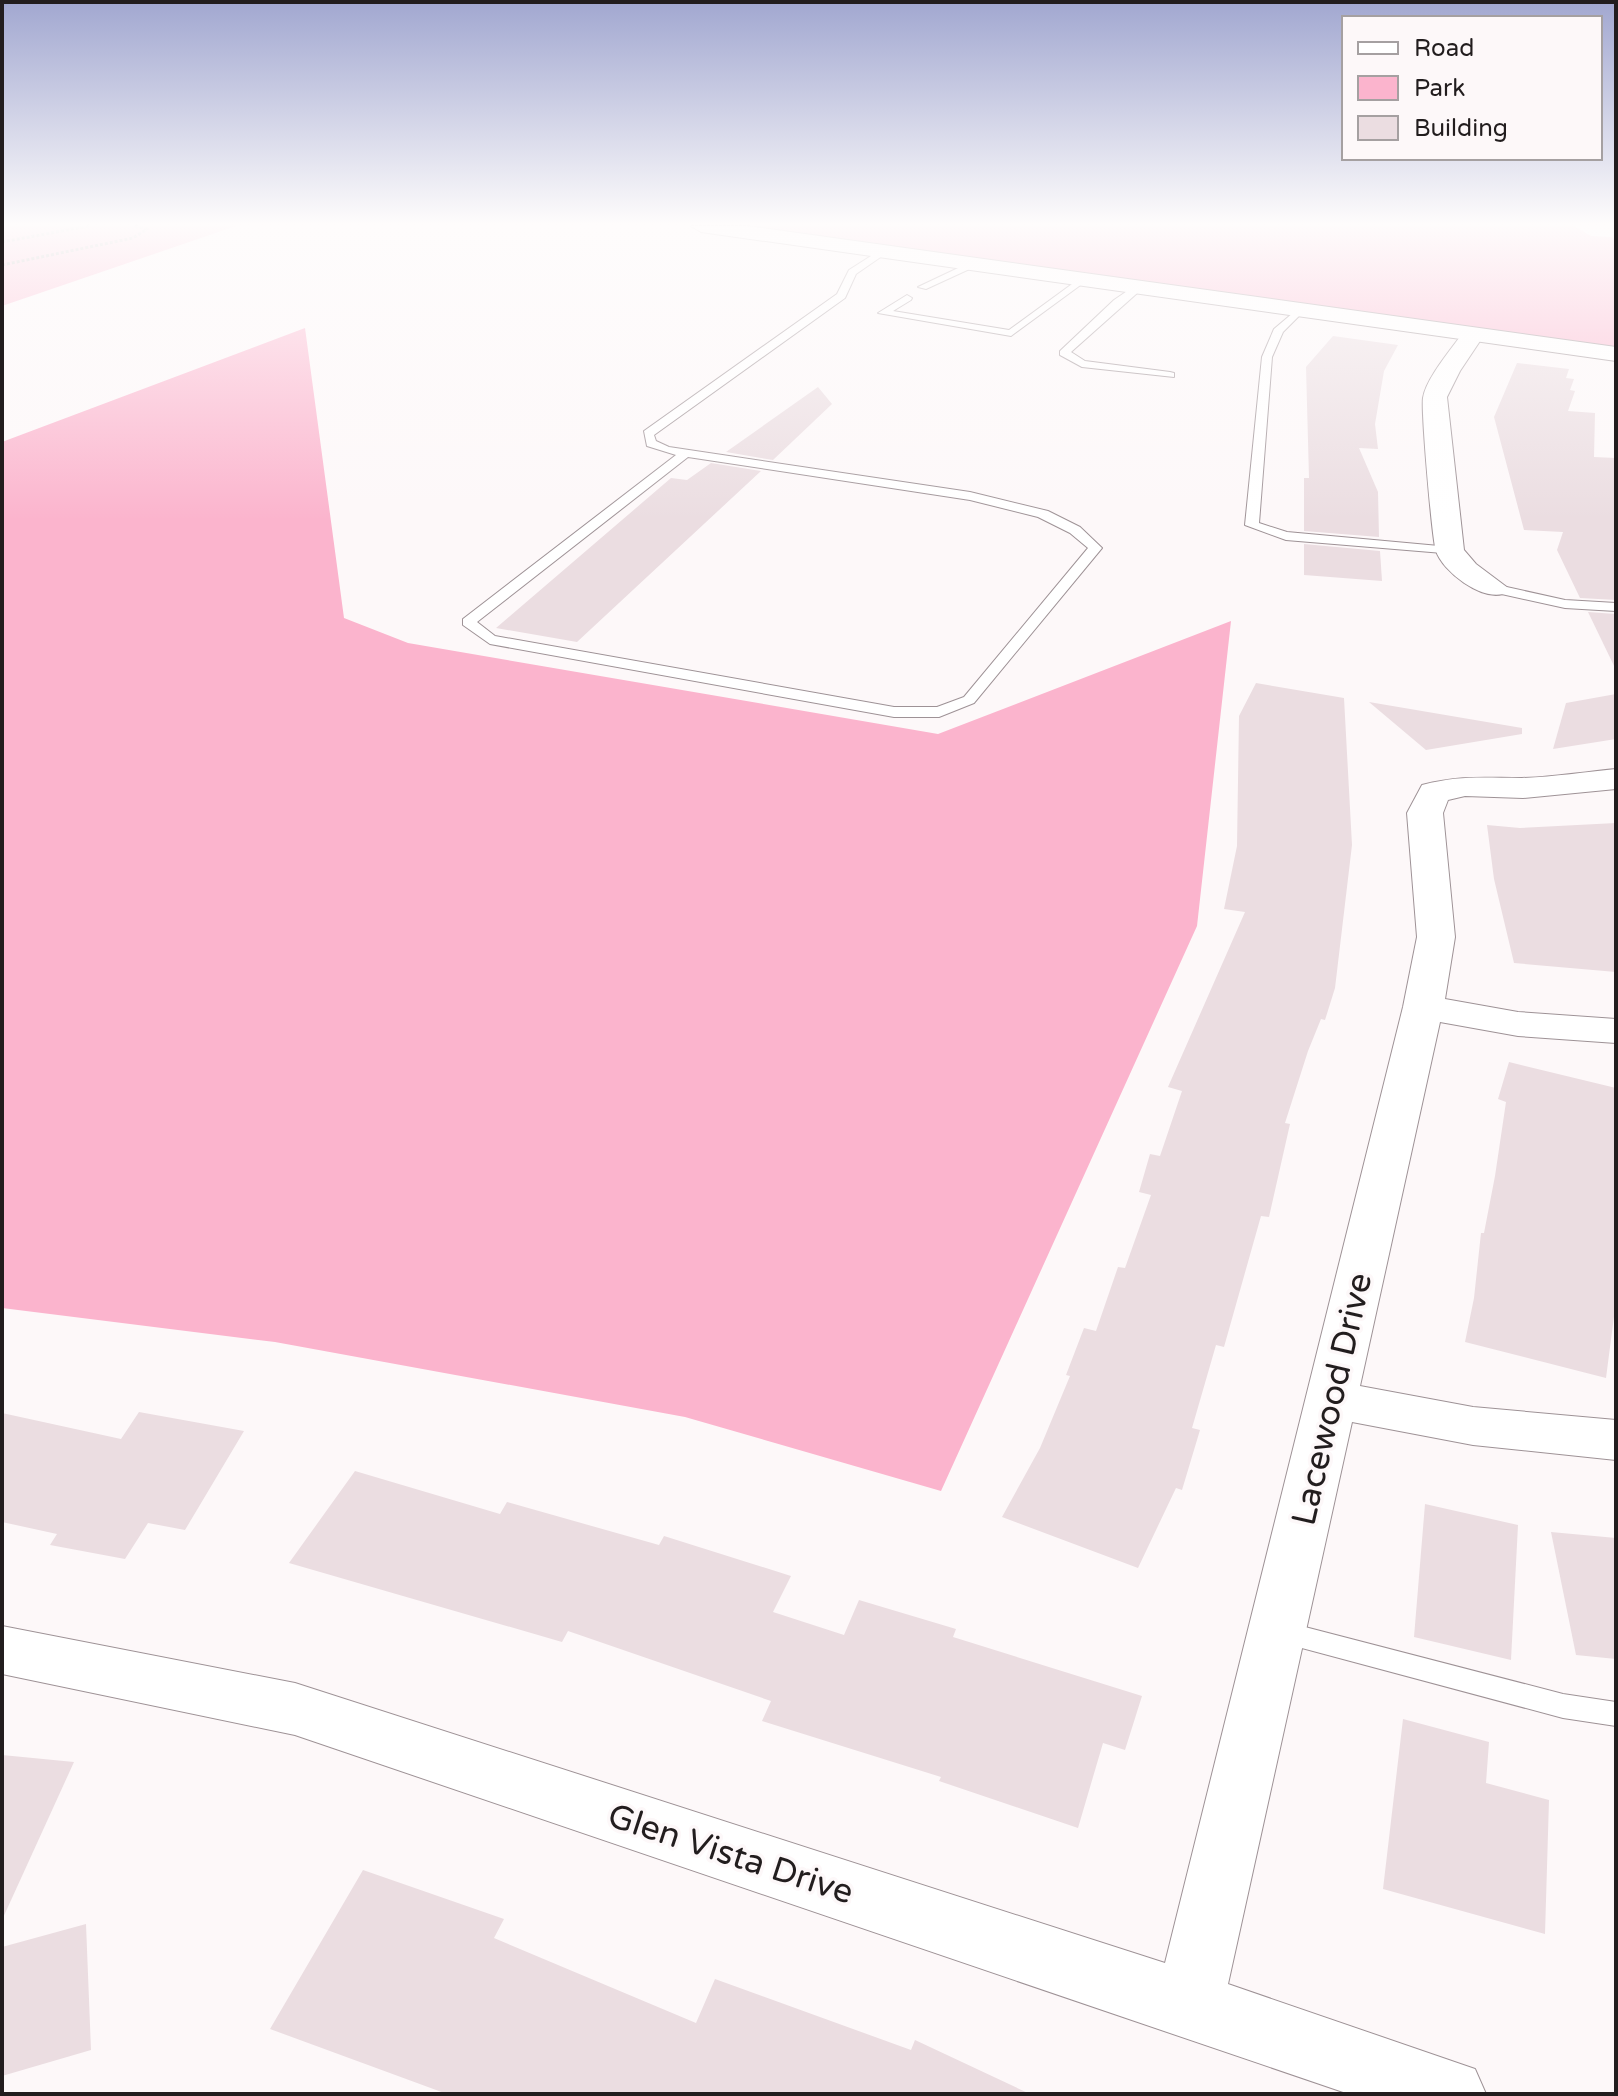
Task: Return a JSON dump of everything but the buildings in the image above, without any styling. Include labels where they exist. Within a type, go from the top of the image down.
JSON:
[{"type":"street","points":[[1396,324],[1616,354]]},
{"type":"street","points":[[1473,335],[1448,371],[1435,397],[1450,551],[1466,570],[1493,588]]},
{"type":"street","name":"Lacewood Drive","points":[[1189,2004],[1423,1007],[1436,937],[1425,813],[1434,792],[1465,786],[1523,788],[1616,779]]},
{"type":"street","points":[[1423,1007],[1518,1024],[1616,1031]]},
{"type":"street","points":[[1332,1399],[1472,1427],[1616,1440]]},
{"type":"street","name":"Glen Vista Drive","points":[[2,1650],[295,1709],[1189,2004],[1450,2094]]},
{"type":"lane","points":[[686,453],[468,622],[490,640],[894,712],[939,712],[969,700],[1095,548],[1075,530],[1043,514],[970,496],[686,453],[651,443],[648,434],[802,324]]},
{"type":"lane","points":[[952,324],[1011,333],[1023,324]]},
{"type":"lane","points":[[1095,324],[1064,353],[1082,364],[1170,375]]},
{"type":"lane","points":[[1286,324],[1278,331],[1267,357],[1252,525],[1286,536],[1450,551]]},
{"type":"lane","points":[[1493,588],[1565,604],[1616,607]]},
{"type":"lane","points":[[1275,1630],[1563,1706],[1616,1714]]},
{"type":"green space","points":[[1444,324],[1616,324],[1616,348]]},
{"type":"green space","points":[[305,328],[344,618],[408,643],[938,734],[1231,621],[1197,926],[941,1491],[685,1417],[275,1342],[2,1308],[2,442]]}]
